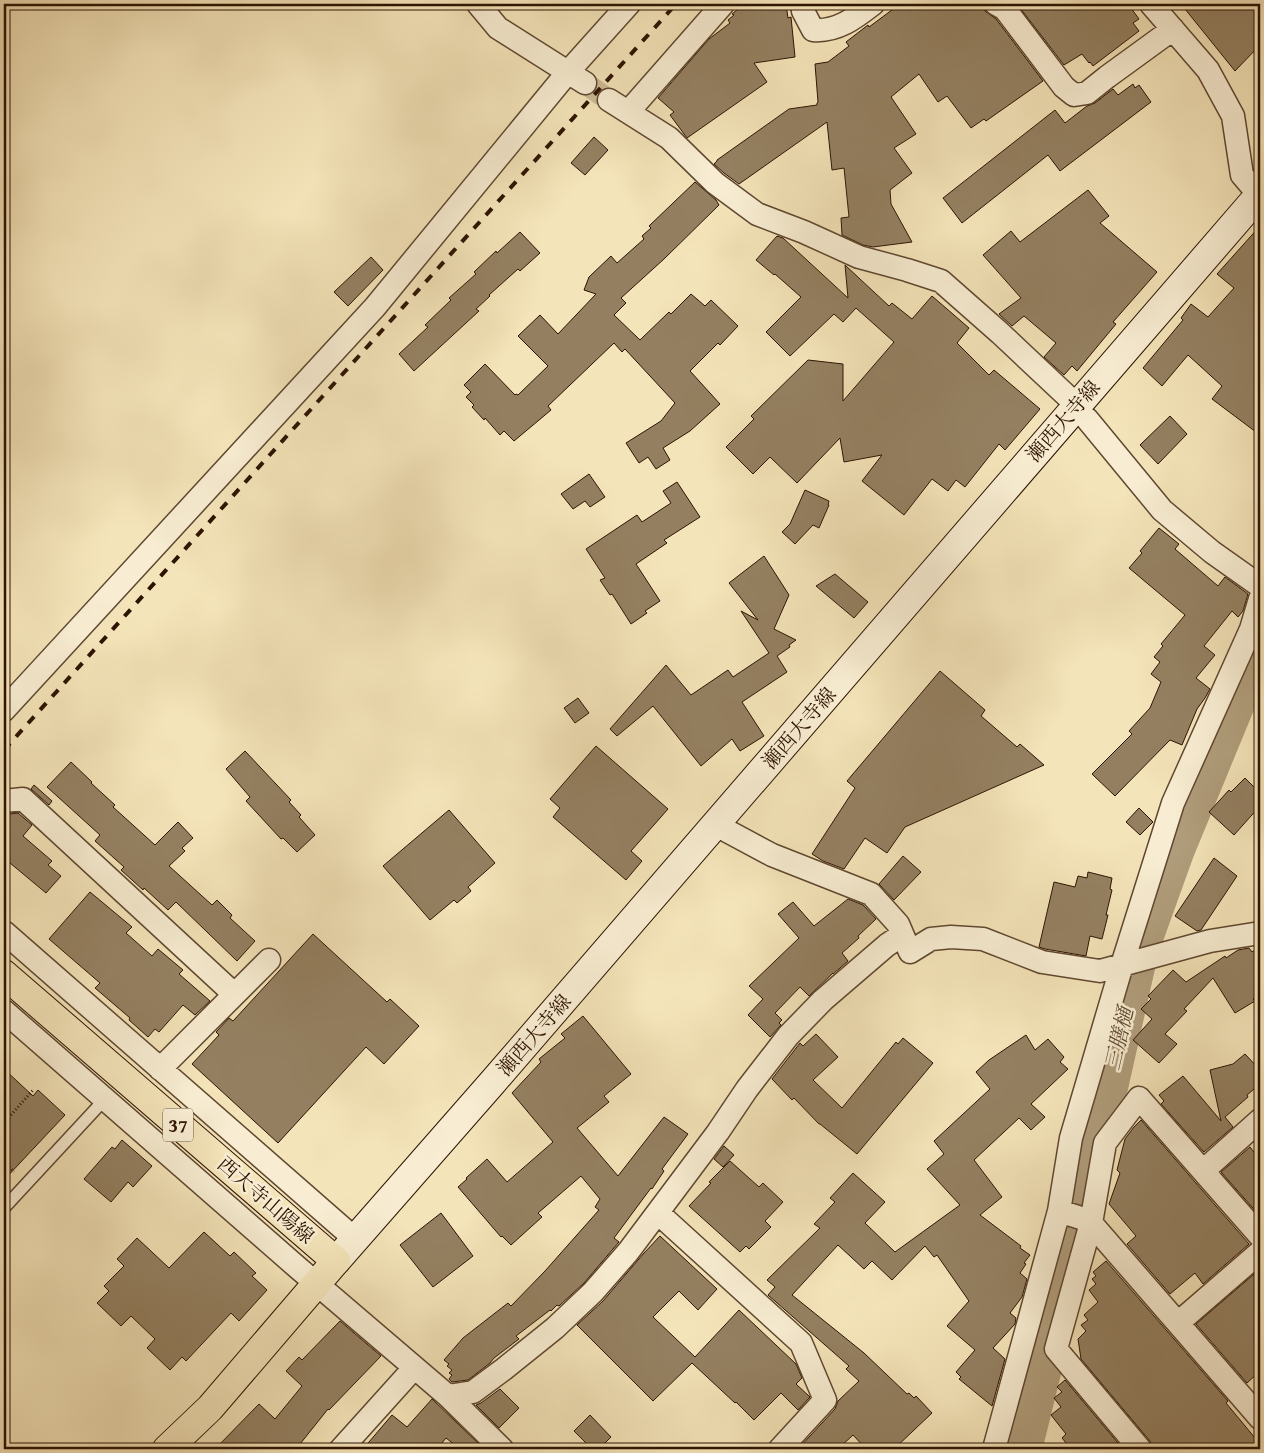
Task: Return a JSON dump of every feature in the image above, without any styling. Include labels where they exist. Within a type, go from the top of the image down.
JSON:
[{"type":"main road","name":"瀬西大寺線","points":[[336,1261],[492,1084],[1260,194]]},
{"type":"main road","name":"西大寺山陽線","points":[[12,981],[336,1261]]},
{"type":"main road","points":[[168,1449],[210,1408],[336,1261]]},
{"type":"street","points":[[478,4],[498,28],[577,78]]},
{"type":"street","points":[[4,710],[375,307],[577,78],[629,4]]},
{"type":"street","points":[[628,112],[723,4]]},
{"type":"street","points":[[802,4],[803,11],[813,30],[824,31],[838,28],[873,4]]},
{"type":"street","points":[[996,4],[1005,9],[1064,86],[1074,95],[1087,93],[1173,30]]},
{"type":"street","points":[[1151,4],[1208,70],[1233,116],[1242,175],[1260,194]]},
{"type":"street","points":[[609,100],[669,138],[715,183],[757,214],[804,232],[859,257],[941,281],[1067,396]]},
{"type":"street","points":[[1087,419],[1162,510],[1212,552],[1260,586]]},
{"type":"street","points":[[1140,1449],[1056,1349],[1075,1217],[1071,1138],[1131,963],[1173,803],[1256,632],[1260,599]]},
{"type":"street","points":[[4,801],[23,799],[234,994]]},
{"type":"street","points":[[716,825],[772,855],[871,894],[898,924],[910,952],[931,939],[952,937],[983,939],[1042,962],[1100,971],[1210,941],[1260,933]]},
{"type":"street","points":[[4,932],[355,1239]]},
{"type":"street","points":[[448,1396],[473,1392],[555,1328],[593,1292],[628,1252],[658,1213],[718,1132],[747,1089],[788,1036],[823,1000],[880,951],[902,935]]},
{"type":"street","points":[[160,1069],[269,960]]},
{"type":"street","points":[[4,1011],[448,1396],[502,1449]]},
{"type":"street","points":[[994,1449],[1075,1217],[1104,1142],[1139,1098],[1260,1236]]},
{"type":"street","points":[[1203,1171],[1260,1120]]},
{"type":"street","points":[[658,1213],[801,1343],[825,1400],[780,1449]]},
{"type":"street","points":[[1075,1217],[1178,1323],[1260,1418]]},
{"type":"street","points":[[1178,1323],[1260,1252]]},
{"type":"street","points":[[341,1449],[414,1368]]},
{"type":"lane","points":[[4,1208],[105,1099]]},
{"type":"path","points":[[4,1123],[33,1090]]},
{"type":"building","points":[[744,4],[786,4],[788,18],[791,17],[795,57],[754,63],[767,82],[687,138],[670,115],[674,112],[658,98],[709,39],[730,23],[728,20],[734,15],[732,14]]},
{"type":"building","points":[[900,4],[983,4],[985,11],[996,19],[1043,81],[986,121],[984,119],[971,128],[947,96],[938,102],[919,74],[891,97],[916,134],[894,148],[912,173],[890,190],[891,204],[912,242],[873,247],[863,245],[842,235],[841,218],[849,217],[844,168],[832,170],[827,122],[739,184],[714,164],[789,109],[817,105],[815,64],[828,62],[849,46],[846,42]]},
{"type":"building","points":[[1017,4],[1128,4],[1139,19],[1133,23],[1139,31],[1093,66],[1082,54],[1064,65]]},
{"type":"building","points":[[1181,4],[1260,4],[1260,45],[1235,71]]},
{"type":"building","points":[[1133,84],[1135,88],[1139,85],[1151,102],[1060,171],[1048,155],[962,223],[943,198],[1055,110],[1065,123],[1113,89],[1118,95]]},
{"type":"building","points":[[594,137],[608,150],[585,175],[571,163]]},
{"type":"building","points":[[695,182],[716,200],[719,205],[621,298],[626,303],[614,315],[640,340],[691,294],[705,306],[711,300],[738,326],[720,345],[718,343],[690,371],[720,404],[690,431],[663,448],[670,460],[656,469],[648,457],[639,463],[626,443],[661,421],[675,403],[625,349],[622,352],[614,343],[548,406],[551,410],[514,441],[504,431],[500,435],[472,407],[474,405],[466,397],[471,392],[464,385],[485,364],[515,395],[518,395],[548,366],[518,336],[540,315],[558,334],[596,294],[584,290],[589,277],[611,256],[617,263],[644,239],[642,236],[651,228],[649,226]]},
{"type":"building","points":[[1088,190],[1109,216],[1100,223],[1157,272],[1113,322],[1116,324],[1077,371],[1072,366],[1064,375],[1044,357],[1056,343],[1024,316],[1012,326],[999,314],[1021,298],[983,255],[1011,231],[1020,242]]},
{"type":"building","points":[[1260,226],[1260,388],[1254,397],[1260,401],[1260,435],[1212,399],[1222,386],[1188,355],[1162,386],[1143,368],[1183,320],[1181,318],[1191,304],[1208,317],[1234,288],[1217,274]]},
{"type":"building","points":[[520,232],[540,253],[520,271],[518,269],[489,295],[476,309],[479,311],[414,371],[399,354],[428,327],[425,325],[451,300],[449,298],[476,274],[474,272]]},
{"type":"building","points":[[777,236],[783,238],[848,298],[845,265],[889,306],[892,303],[912,319],[932,296],[969,328],[957,343],[989,375],[994,370],[1040,409],[1005,450],[999,444],[965,487],[956,480],[948,491],[932,479],[904,515],[862,481],[882,455],[844,462],[840,438],[797,483],[770,457],[753,474],[726,447],[754,419],[751,416],[808,360],[843,364],[843,401],[894,342],[856,308],[843,322],[834,314],[790,356],[766,332],[801,297],[756,260]]},
{"type":"building","points":[[371,257],[383,270],[348,306],[334,292]]},
{"type":"building","points":[[1170,416],[1187,434],[1158,464],[1140,445]]},
{"type":"building","points":[[589,474],[605,497],[590,507],[585,501],[573,509],[561,494]]},
{"type":"building","points":[[677,482],[700,517],[664,540],[667,543],[636,564],[660,601],[631,624],[612,594],[610,595],[600,580],[605,578],[586,549],[637,515],[642,522],[671,503],[663,491]]},
{"type":"building","points":[[805,490],[829,501],[829,505],[819,528],[813,525],[795,544],[782,532],[790,524]]},
{"type":"building","points":[[1159,528],[1179,544],[1175,549],[1218,586],[1225,577],[1248,594],[1243,611],[1238,617],[1232,611],[1204,646],[1215,655],[1196,678],[1210,689],[1197,709],[1182,745],[1170,740],[1115,796],[1092,774],[1132,734],[1129,731],[1150,708],[1161,682],[1151,674],[1160,662],[1154,657],[1163,646],[1161,644],[1185,615],[1129,568]]},
{"type":"building","points":[[764,556],[789,595],[774,629],[796,640],[777,656],[787,672],[742,702],[764,736],[740,751],[732,739],[701,766],[653,706],[617,736],[610,729],[666,665],[691,695],[728,670],[733,677],[769,653],[741,611],[758,620],[729,583]]},
{"type":"building","points":[[835,574],[868,602],[854,618],[816,586]]},
{"type":"building","points":[[940,671],[985,710],[981,716],[1017,747],[1020,744],[1044,765],[905,827],[887,853],[865,838],[844,869],[823,861],[812,854],[855,788],[847,781]]},
{"type":"building","points":[[578,698],[589,713],[575,723],[564,708]]},
{"type":"building","points":[[596,746],[668,809],[631,851],[642,861],[626,880],[553,817],[560,808],[550,799]]},
{"type":"building","points":[[245,751],[291,800],[289,802],[301,815],[299,817],[315,835],[297,852],[283,838],[281,839],[246,801],[250,797],[226,769]]},
{"type":"building","points":[[71,762],[115,805],[113,807],[155,845],[178,822],[193,838],[182,848],[185,851],[169,866],[212,905],[217,900],[232,915],[230,918],[255,941],[237,961],[176,902],[168,910],[121,870],[124,867],[95,841],[100,835],[47,787]]},
{"type":"building","points":[[1245,778],[1260,793],[1260,806],[1234,835],[1209,812],[1229,790],[1231,792]]},
{"type":"building","points":[[34,785],[52,801],[49,805],[31,789]]},
{"type":"building","points":[[1139,808],[1153,822],[1140,835],[1126,822]]},
{"type":"building","points":[[449,810],[495,863],[468,887],[471,891],[457,903],[454,900],[430,920],[383,866]]},
{"type":"building","points":[[18,813],[32,825],[23,836],[52,861],[48,865],[61,876],[46,893],[4,858],[4,820],[10,814]]},
{"type":"building","points":[[903,856],[921,872],[894,900],[879,884]]},
{"type":"building","points":[[1214,858],[1237,876],[1201,930],[1197,931],[1175,916]]},
{"type":"building","points":[[1088,872],[1112,878],[1110,889],[1112,890],[1106,915],[1108,915],[1102,939],[1090,936],[1086,956],[1039,947],[1054,882],[1075,887],[1078,876],[1087,878]]},
{"type":"building","points":[[90,892],[132,927],[126,933],[152,956],[158,949],[183,970],[179,974],[210,1001],[195,1015],[183,1005],[159,1032],[155,1029],[148,1037],[129,1020],[130,1018],[95,988],[100,983],[49,939]]},
{"type":"building","points":[[848,899],[863,905],[876,919],[842,953],[848,961],[809,996],[800,987],[775,1013],[782,1020],[779,1023],[781,1025],[770,1037],[748,1015],[763,999],[749,986],[799,938],[778,914],[793,902],[814,926]]},
{"type":"building","points":[[313,934],[387,1002],[390,999],[419,1026],[384,1064],[366,1047],[278,1143],[192,1064],[219,1035],[216,1032],[229,1018],[233,1021]]},
{"type":"building","points":[[1260,946],[1260,994],[1253,999],[1255,1001],[1235,1013],[1213,978],[1184,1009],[1187,1011],[1165,1034],[1177,1044],[1159,1063],[1133,1040],[1152,1019],[1141,1009],[1151,999],[1148,996],[1173,970],[1186,982],[1225,956],[1226,958],[1238,950],[1249,948],[1252,952]]},
{"type":"building","points":[[583,1016],[631,1074],[604,1096],[609,1102],[577,1128],[618,1176],[664,1117],[688,1134],[662,1169],[664,1171],[652,1189],[614,1238],[619,1242],[584,1283],[559,1306],[557,1305],[516,1336],[519,1339],[468,1380],[452,1382],[449,1379],[452,1375],[449,1373],[452,1370],[444,1360],[463,1338],[508,1303],[511,1306],[599,1210],[595,1207],[600,1199],[581,1176],[538,1213],[542,1217],[511,1245],[501,1237],[458,1187],[487,1159],[507,1182],[553,1142],[512,1093],[541,1062],[539,1059],[565,1038],[561,1034]]},
{"type":"building","points":[[816,1034],[838,1057],[813,1080],[842,1108],[896,1042],[898,1044],[903,1038],[933,1063],[857,1154],[819,1124],[772,1079],[800,1043],[803,1046]]},
{"type":"building","points":[[1026,1035],[1035,1050],[1048,1039],[1064,1057],[1060,1062],[1068,1069],[1031,1104],[1045,1117],[1031,1130],[1019,1118],[974,1160],[1002,1197],[980,1215],[1030,1255],[1020,1273],[1027,1279],[1022,1297],[1010,1313],[1016,1318],[1015,1324],[993,1348],[1005,1359],[992,1406],[959,1379],[961,1377],[956,1372],[975,1350],[947,1326],[969,1301],[937,1255],[934,1257],[925,1246],[892,1280],[872,1261],[864,1269],[838,1245],[792,1295],[864,1353],[907,1394],[909,1393],[914,1398],[916,1396],[932,1413],[894,1449],[866,1449],[853,1435],[838,1449],[798,1449],[835,1409],[838,1401],[859,1381],[846,1369],[849,1366],[768,1295],[775,1287],[767,1280],[820,1228],[814,1224],[835,1202],[830,1198],[853,1173],[885,1202],[865,1223],[895,1252],[960,1205],[927,1169],[944,1154],[934,1141],[990,1089],[976,1072],[989,1060]]},
{"type":"building","points":[[1245,1054],[1260,1070],[1260,1084],[1225,1117],[1233,1127],[1204,1152],[1161,1104],[1164,1101],[1159,1095],[1183,1076],[1221,1121],[1210,1070],[1233,1064]]},
{"type":"building","points":[[4,1069],[33,1096],[38,1090],[65,1115],[4,1180]]},
{"type":"building","points":[[1141,1120],[1249,1244],[1203,1284],[1195,1273],[1170,1294],[1127,1244],[1136,1236],[1109,1204],[1120,1173],[1117,1170],[1125,1139]]},
{"type":"building","points":[[122,1140],[152,1166],[133,1187],[128,1182],[111,1202],[84,1179],[112,1147],[115,1149]]},
{"type":"building","points":[[724,1146],[734,1155],[723,1167],[714,1159]]},
{"type":"building","points":[[1250,1147],[1260,1160],[1260,1216],[1221,1172]]},
{"type":"building","points":[[730,1161],[759,1187],[763,1183],[783,1202],[765,1221],[771,1227],[749,1249],[746,1246],[740,1252],[689,1206]]},
{"type":"building","points":[[441,1213],[473,1256],[433,1287],[400,1245]]},
{"type":"building","points":[[204,1232],[230,1256],[234,1252],[256,1273],[252,1276],[267,1290],[239,1321],[231,1313],[186,1361],[182,1357],[170,1370],[147,1348],[155,1339],[131,1316],[121,1326],[97,1303],[109,1291],[104,1286],[124,1266],[117,1259],[137,1238],[169,1268]]},
{"type":"building","points":[[660,1236],[717,1289],[698,1310],[679,1291],[653,1317],[695,1357],[739,1310],[796,1364],[802,1378],[796,1384],[810,1397],[798,1410],[781,1393],[754,1420],[692,1363],[653,1401],[577,1325],[603,1301]]},
{"type":"building","points":[[1106,1261],[1228,1401],[1226,1403],[1260,1444],[1260,1449],[1153,1449],[1150,1441],[1081,1359],[1078,1339],[1086,1331],[1081,1325],[1088,1320],[1084,1315],[1098,1302],[1089,1290],[1096,1284],[1092,1279],[1096,1276],[1093,1272]]},
{"type":"building","points":[[1260,1269],[1260,1311],[1254,1316],[1260,1323],[1260,1371],[1247,1383],[1196,1324]]},
{"type":"building","points":[[340,1321],[381,1356],[328,1409],[296,1449],[215,1449],[259,1404],[275,1419],[302,1386],[286,1371],[299,1357],[302,1360]]},
{"type":"building","points":[[1065,1380],[1123,1449],[1071,1449],[1062,1438],[1066,1434],[1051,1415],[1061,1407],[1054,1398],[1062,1392],[1057,1387]]},
{"type":"building","points":[[500,1389],[519,1408],[499,1428],[476,1405]]},
{"type":"building","points":[[432,1399],[481,1446],[478,1449],[460,1449],[446,1438],[437,1449],[363,1449],[392,1415],[407,1427]]},
{"type":"building","points":[[590,1415],[611,1437],[599,1449],[592,1449],[574,1431]]},
{"type":"waterway","name":"三膳樋","points":[[1022,1449],[1075,1234],[1139,949],[1175,849],[1260,643]]},
{"type":"tunnel","points":[[585,83],[609,100]]},
{"type":"railway","points":[[4,750],[676,4]]}]
